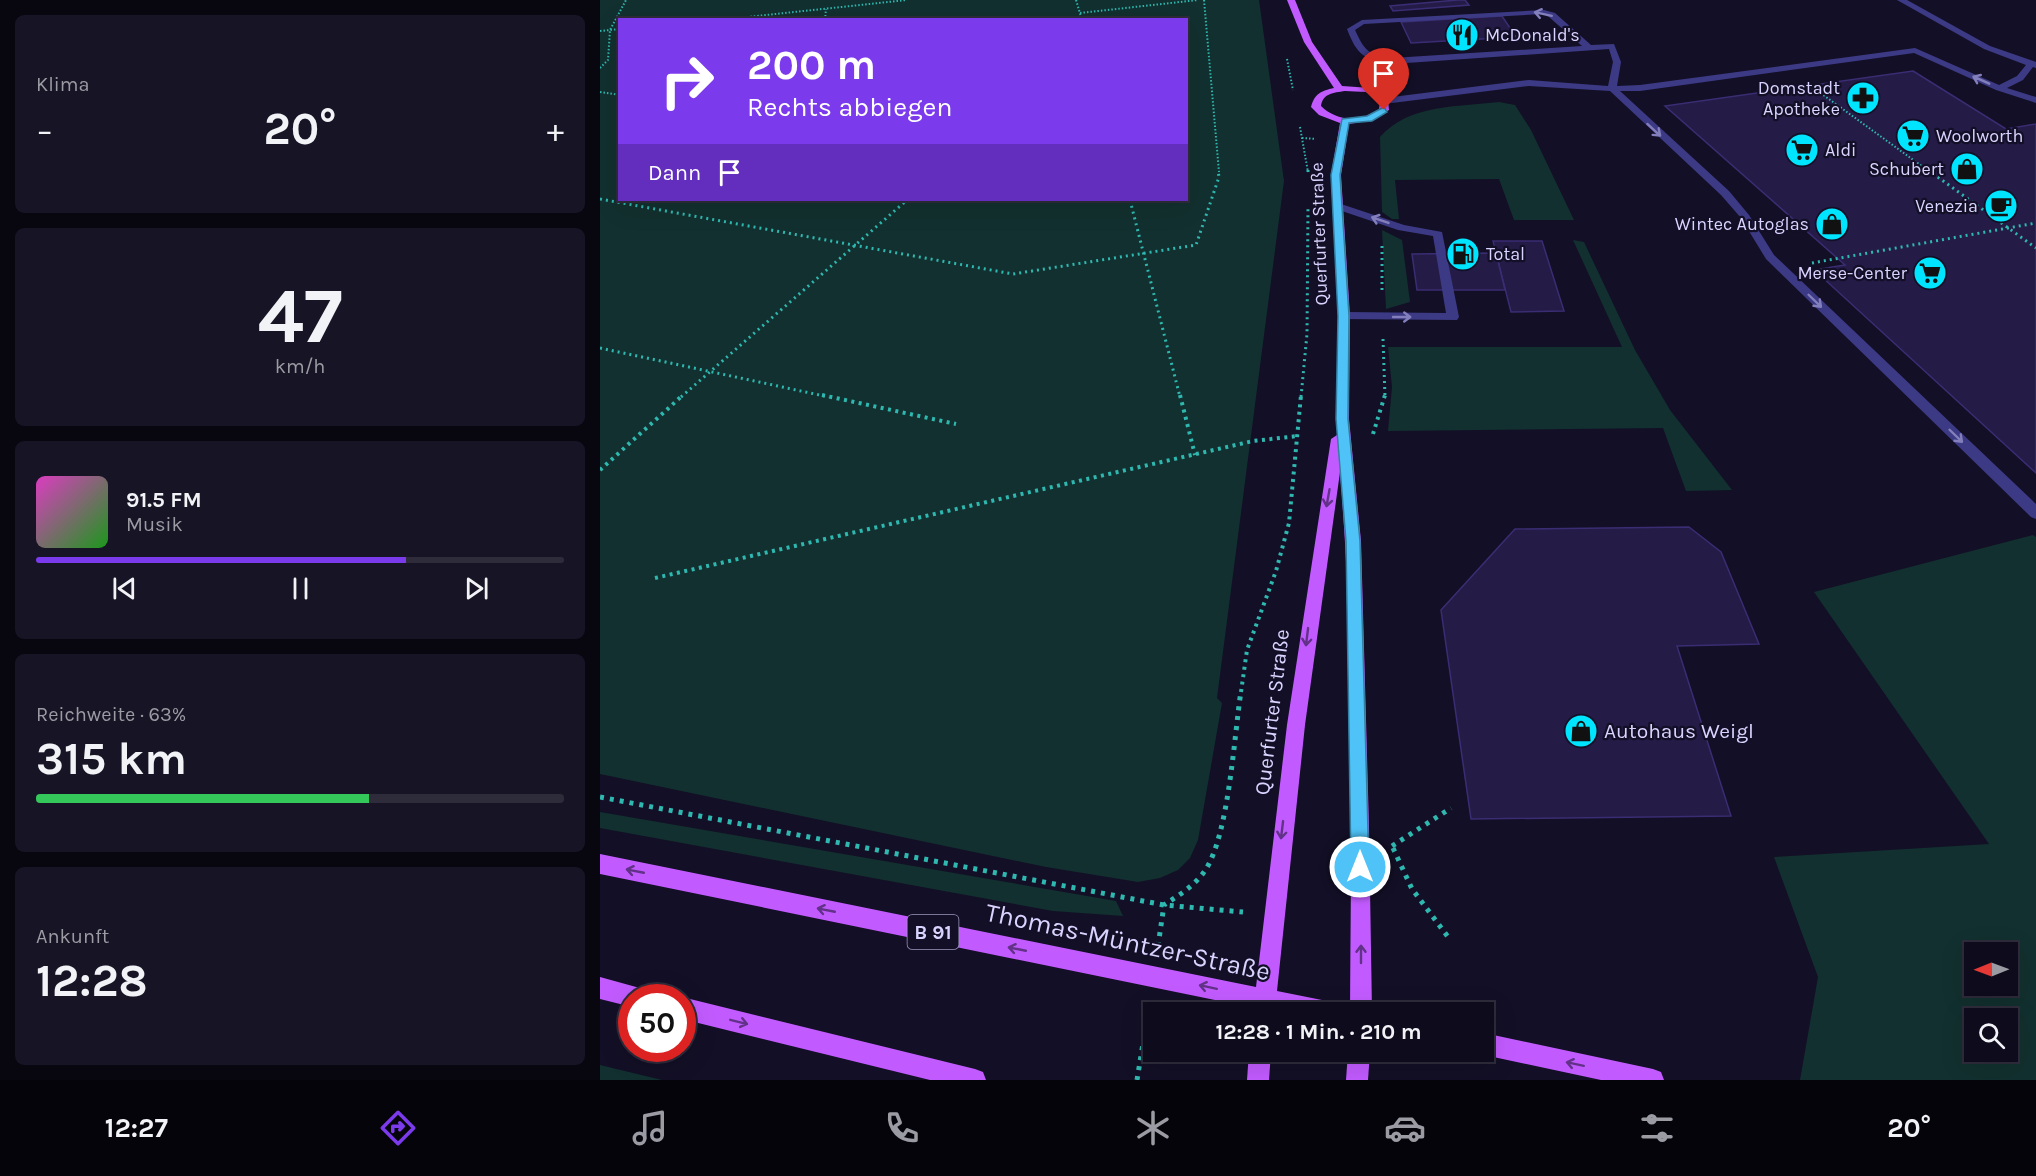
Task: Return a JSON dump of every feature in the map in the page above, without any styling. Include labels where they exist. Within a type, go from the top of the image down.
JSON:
[{"type":"main road","points":[[1291,0],[1308,42],[1339,89]]},
{"type":"main road","points":[[1339,89],[1368,90],[1384,100],[1384,110],[1378,115],[1358,121],[1345,121],[1326,116],[1316,108],[1318,98],[1339,89]]},
{"type":"main road","name":"Querfurter Straße","points":[[1345,121],[1336,175],[1344,316],[1342,419],[1353,541],[1360,827],[1361,1002]]},
{"type":"main road","name":"Querfurter Straße","points":[[1265,1002],[1273,916],[1314,579],[1342,419]]},
{"type":"main road","name":"Thomas-Müntzer-Straße","points":[[600,864],[1246,1002]]},
{"type":"main road","points":[[600,988],[618,993]]},
{"type":"main road","points":[[696,1011],[975,1080]]},
{"type":"main road","points":[[1494,1046],[1653,1080]]},
{"type":"main road","points":[[1258,1080],[1259,1062]]},
{"type":"main road","points":[[1357,1080],[1358,1062]]},
{"type":"street","points":[[1901,0],[1999,52],[2034,64],[2020,78],[1999,88]]},
{"type":"street","points":[[1589,48],[1552,15],[1544,12],[1362,22],[1351,29],[1359,49],[1376,59],[1407,60],[1589,48],[1611,46],[1618,62],[1612,89]]},
{"type":"street","points":[[1384,100],[1529,83],[1612,89],[1640,88],[1915,50],[1999,88],[2036,100]]},
{"type":"street","points":[[1612,89],[1725,193],[1745,217],[1770,257],[2036,513]]},
{"type":"street","points":[[1337,206],[1402,228],[1438,234],[1453,316],[1344,316]]},
{"type":"path","points":[[600,68],[608,60],[610,30],[626,0]]},
{"type":"path","points":[[738,18],[907,0]]},
{"type":"path","points":[[1076,0],[1081,18]]},
{"type":"path","points":[[1080,13],[1198,0]]},
{"type":"path","points":[[600,199],[1013,274],[1144,251],[1196,245],[1219,177],[1204,0]]},
{"type":"path","points":[[825,18],[826,9]]},
{"type":"path","points":[[600,31],[618,29]]},
{"type":"path","points":[[1287,55],[1294,98]]},
{"type":"path","points":[[1785,67],[2036,248]]},
{"type":"path","points":[[600,92],[618,95]]},
{"type":"path","points":[[1298,118],[1308,184]]},
{"type":"path","points":[[1164,905],[1195,885],[1211,864],[1220,835],[1247,650],[1283,547],[1289,523],[1307,334],[1308,195]]},
{"type":"path","points":[[600,470],[906,201]]},
{"type":"path","points":[[1130,201],[1195,455]]},
{"type":"path","points":[[1781,268],[2036,222]]},
{"type":"path","points":[[600,348],[956,424]]},
{"type":"path","points":[[655,578],[1253,441],[1298,436]]},
{"type":"path","points":[[600,797],[1164,905],[1273,916]]},
{"type":"path","points":[[1448,937],[1412,889],[1392,846],[1451,808]]},
{"type":"green space","points":[[600,0],[1259,0],[1284,181],[1217,698],[1222,703],[1198,840],[1190,858],[1178,870],[1160,878],[1138,882],[1046,867],[600,774]]},
{"type":"green space","points":[[1499,102],[1515,105],[1531,130],[1574,220],[1514,220],[1499,179],[1395,180],[1399,219],[1392,219],[1382,212],[1380,137],[1405,118],[1419,113]]},
{"type":"green space","points":[[1382,230],[1402,240],[1410,302],[1386,309]]},
{"type":"green space","points":[[1573,240],[1584,242],[1635,350],[1670,410],[1732,490],[1686,491],[1663,428],[1388,431],[1392,387],[1388,347],[1622,347]]},
{"type":"green space","points":[[2033,535],[2036,537],[2036,1080],[1800,1080],[1818,977],[1774,857],[1989,844],[1814,592]]},
{"type":"green space","points":[[600,812],[1116,901],[1123,916],[1053,911],[600,828]]},
{"type":"green space","points":[[600,1065],[662,1080],[600,1080]]},
{"type":"building","points":[[1465,0],[1469,5],[1393,11],[1390,6]]},
{"type":"building","points":[[1502,16],[1516,37],[1411,43],[1401,22]]},
{"type":"building","name":"Merse-Center","points":[[1913,71],[2006,129],[2036,124],[2036,473],[1822,277],[1827,276],[1820,269],[1845,265],[1665,106]]},
{"type":"building","points":[[1493,241],[1542,241],[1564,311],[1511,312]]},
{"type":"building","points":[[1496,253],[1505,290],[1417,290],[1412,254]]},
{"type":"building","name":"Autohaus Weigl","points":[[1689,527],[1721,552],[1759,644],[1677,646],[1731,816],[1471,819],[1441,610],[1515,529]]},
{"type":"place","name":"McDonald's","points":[[1462,35]]},
{"type":"place","name":"Domstadt Apotheke","points":[[1863,98]]},
{"type":"place","name":"Woolworth","points":[[1913,136]]},
{"type":"place","name":"Aldi","points":[[1802,150]]},
{"type":"place","name":"Schubert","points":[[1967,169]]},
{"type":"place","name":"Venezia","points":[[2001,206]]},
{"type":"place","name":"Wintec Autoglas","points":[[1832,224]]},
{"type":"place","name":"Total","points":[[1463,254]]},
{"type":"place","name":"Merse-Center","points":[[1930,273]]},
{"type":"place","name":"Autohaus Weigl","points":[[1581,731]]},
{"type":"route","points":[[1360,867],[1353,541],[1342,419],[1344,316],[1336,175],[1345,121],[1370,119],[1384,110]]}]
